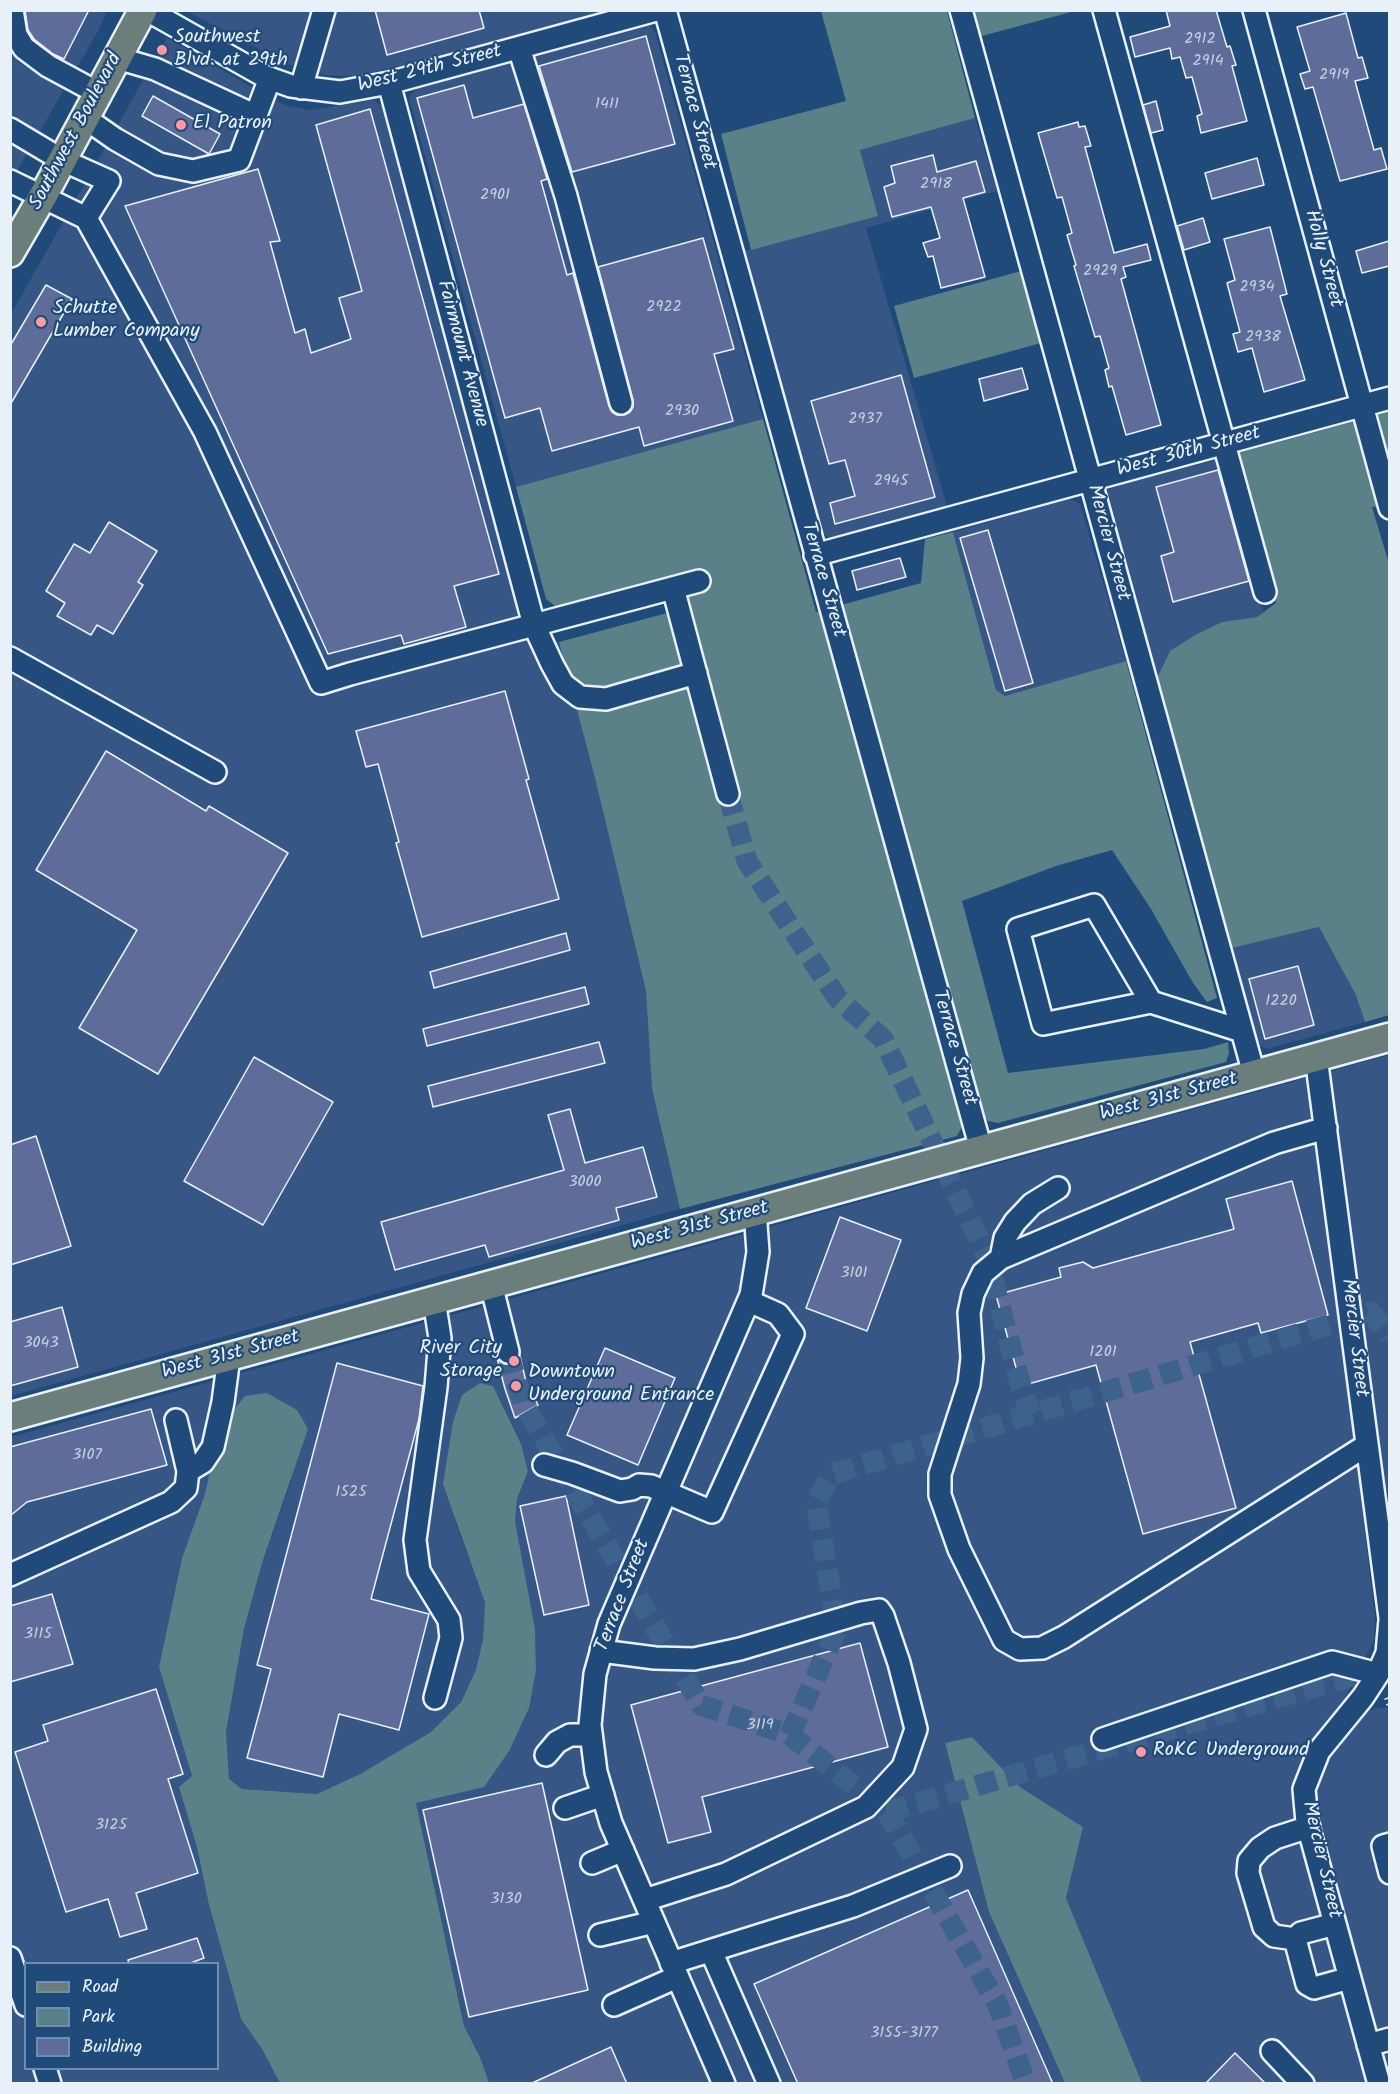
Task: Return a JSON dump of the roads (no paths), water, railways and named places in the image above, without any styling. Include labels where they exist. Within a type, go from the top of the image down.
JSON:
[{"type":"main road","name":"Southwest Boulevard","points":[[10,253],[145,10]]},
{"type":"main road","name":"West 31st Street","points":[[10,1416],[1389,1037]]},
{"type":"street","points":[[12,10],[16,35],[24,48],[48,66],[98,93]]},
{"type":"street","name":"West 29th Street","points":[[145,10],[270,78],[291,86],[340,92],[389,83],[656,10]]},
{"type":"street","points":[[301,88],[324,10]]},
{"type":"street","name":"Terrace Street","points":[[666,10],[981,1149]]},
{"type":"street","name":"Mercier Street","points":[[961,10],[1254,1074]]},
{"type":"street","points":[[1104,10],[1265,592]]},
{"type":"street","name":"Holly Street","points":[[1254,10],[1389,508]]},
{"type":"street","points":[[519,48],[566,195],[621,403]]},
{"type":"street","points":[[117,58],[155,69],[256,116]]},
{"type":"street","points":[[85,118],[115,139],[159,164],[194,171],[239,160],[270,78]]},
{"type":"street","name":"Fairmount Avenue","points":[[389,83],[534,625],[562,684],[580,698],[606,699],[696,673]]},
{"type":"street","points":[[10,129],[62,160],[109,181],[86,218]]},
{"type":"street","points":[[10,181],[86,218],[205,432],[321,683],[699,581]]},
{"type":"street","name":"West 30th Street","points":[[815,555],[1389,398]]},
{"type":"street","points":[[673,588],[728,794]]},
{"type":"street","points":[[10,658],[215,772]]},
{"type":"street","points":[[1151,1002],[1094,905],[1018,929],[1043,1024],[1151,1002],[1242,1031]]},
{"type":"street","name":"Mercier Street","points":[[1316,1057],[1389,1619],[1387,1653],[1378,1674],[1319,1751],[1304,1788],[1309,1827],[1379,2084]]},
{"type":"street","points":[[1326,1128],[1274,1143],[1001,1258],[983,1273],[973,1294],[969,1313],[972,1358],[969,1384],[940,1474],[940,1495],[959,1549],[1004,1640],[1020,1649],[1042,1648],[1367,1445]]},
{"type":"street","points":[[1001,1258],[1005,1238],[1015,1222],[1032,1204],[1058,1188]]},
{"type":"street","name":"Terrace Street","points":[[724,2084],[611,1823],[596,1772],[590,1725],[595,1674],[609,1624],[749,1301],[758,1252],[755,1211]]},
{"type":"street","points":[[491,1284],[508,1352]]},
{"type":"street","points":[[434,1300],[440,1338],[436,1387],[415,1540],[419,1571],[449,1620],[451,1638],[435,1698]]},
{"type":"street","points":[[544,1465],[573,1473],[620,1491],[639,1485],[651,1486],[712,1512],[793,1334],[778,1314],[749,1301]]},
{"type":"street","points":[[188,1471],[203,1462],[213,1447],[223,1402],[229,1357]]},
{"type":"street","points":[[10,1575],[171,1502],[186,1488],[188,1471],[176,1420]]},
{"type":"street","points":[[601,1651],[655,1658],[694,1659],[740,1649],[861,1613],[879,1610],[899,1664],[916,1729],[903,1767],[866,1807],[726,1874],[660,1893],[645,1900]]},
{"type":"street","points":[[1103,1739],[1332,1662],[1378,1674]]},
{"type":"street","points":[[546,1755],[557,1742],[570,1736],[591,1735]]},
{"type":"street","points":[[566,1808],[603,1795]]},
{"type":"street","points":[[1295,1940],[1274,1936],[1264,1927],[1248,1873],[1250,1861],[1260,1848],[1275,1838],[1309,1827]]},
{"type":"street","points":[[1389,1844],[1383,1846],[1389,1873]]},
{"type":"street","points":[[592,1863],[623,1850]]},
{"type":"street","points":[[614,2005],[711,1951],[853,1906],[950,1866]]},
{"type":"street","points":[[600,1935],[654,1922]]},
{"type":"street","points":[[1295,1940],[1301,1934],[1335,1924]]},
{"type":"street","points":[[1295,1940],[1307,1984],[1314,1988],[1350,1978]]},
{"type":"street","points":[[711,1951],[769,2084]]},
{"type":"street","points":[[10,1958],[24,1999]]},
{"type":"street","points":[[1368,2045],[1389,2038]]},
{"type":"street","points":[[1272,2051],[1303,2084]]},
{"type":"tunnel","points":[[728,794],[747,861],[838,999],[883,1039],[986,1254],[1021,1386],[1031,1414]]},
{"type":"tunnel","points":[[790,1735],[837,1629],[816,1502],[832,1474],[1371,1312],[1390,1337]]},
{"type":"tunnel","points":[[508,1352],[523,1403],[701,1705],[790,1735],[887,1812],[998,2005],[1026,2084]]},
{"type":"tunnel","points":[[887,1812],[1376,1669]]},
{"type":"place","name":"Southwest Blvd. at 29th","points":[[162,50]]},
{"type":"place","name":"El Patron","points":[[181,125]]},
{"type":"place","name":"Schutte Lumber Company","points":[[41,322]]},
{"type":"place","name":"River City Storage","points":[[514,1361]]},
{"type":"place","name":"Downtown Underground Entrance","points":[[516,1386]]},
{"type":"place","name":"RoKC Underground","points":[[1141,1752]]}]
